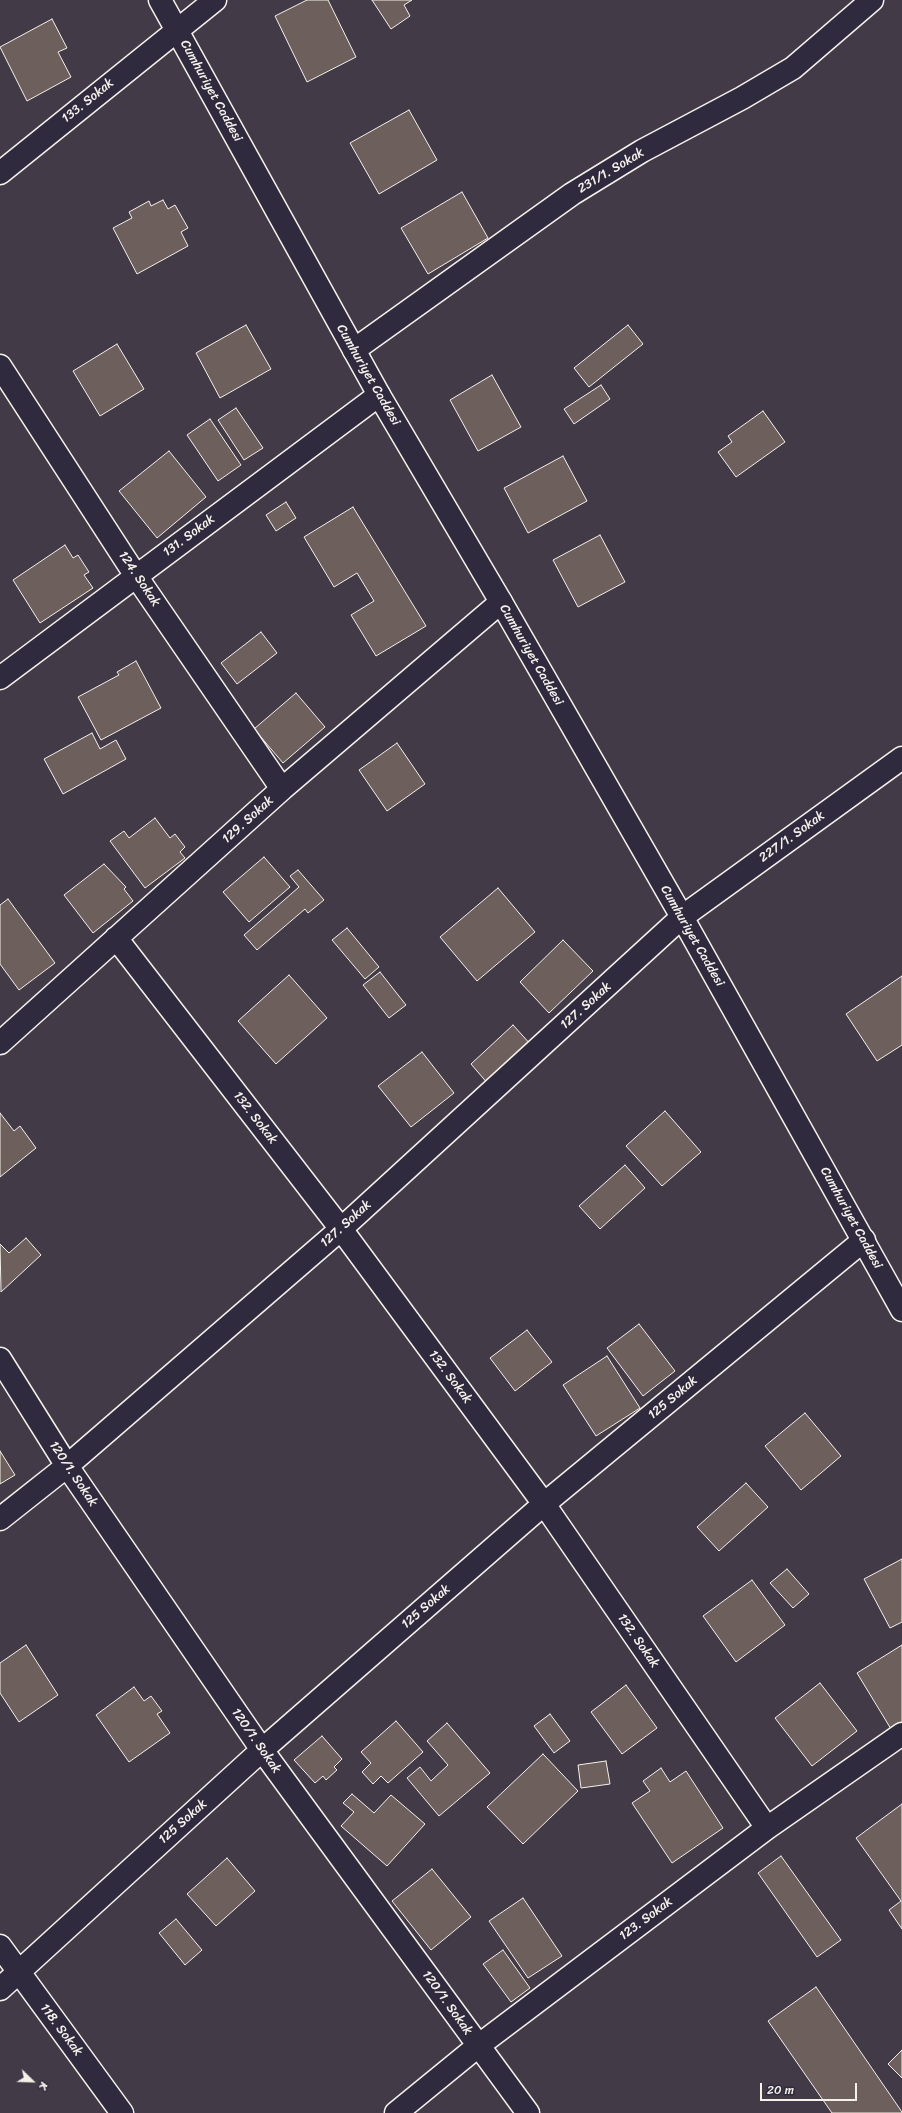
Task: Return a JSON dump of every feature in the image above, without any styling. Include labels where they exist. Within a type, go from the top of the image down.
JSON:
[{"type":"street","name":"Cumhuriyet Caddesi","points":[[160,0],[379,395],[501,602],[682,918],[902,1310]]},
{"type":"street","name":"133. Sokak","points":[[0,173],[215,0]]},
{"type":"street","name":"231/1. Sokak","points":[[354,350],[572,194],[642,151],[742,98],[793,68],[872,0]]},
{"type":"street","name":"124. Sokak","points":[[0,366],[136,576],[282,789]]},
{"type":"street","name":"131. Sokak","points":[[0,678],[379,395]]},
{"type":"street","name":"129. Sokak","points":[[0,1043],[282,789],[501,602]]},
{"type":"street","name":"227/1. Sokak","points":[[682,918],[902,758]]},
{"type":"street","name":"127. Sokak","points":[[0,1519],[67,1466],[341,1229],[682,918]]},
{"type":"street","name":"132. Sokak","points":[[116,938],[341,1229],[544,1504],[767,1828]]},
{"type":"street","name":"125 Sokak","points":[[0,1989],[262,1750],[544,1504],[864,1240]]},
{"type":"street","name":"120/1. Sokak","points":[[0,1359],[67,1466],[262,1750],[528,2113]]},
{"type":"street","name":"123. Sokak","points":[[396,2113],[478,2046],[767,1828],[902,1734]]},
{"type":"street","name":"118. Sokak","points":[[0,1946],[18,1973],[122,2113]]},
{"type":"building","points":[[307,0],[328,0],[356,57],[307,82],[275,16]]},
{"type":"building","points":[[372,0],[412,0],[404,5],[410,16],[391,29]]},
{"type":"building","points":[[52,19],[67,48],[58,52],[71,77],[27,101],[0,47]]},
{"type":"building","points":[[409,110],[437,160],[379,194],[350,143]]},
{"type":"building","points":[[462,192],[488,238],[428,274],[401,228]]},
{"type":"building","points":[[163,200],[168,209],[175,205],[188,228],[181,232],[188,246],[137,274],[113,228],[132,218],[129,212],[149,201],[151,206]]},
{"type":"building","points":[[246,325],[271,369],[220,398],[196,353]]},
{"type":"building","points":[[628,325],[643,344],[589,387],[574,368]]},
{"type":"building","points":[[117,344],[144,389],[100,416],[73,371]]},
{"type":"building","points":[[492,375],[521,427],[478,451],[450,400]]},
{"type":"building","points":[[601,385],[610,399],[574,424],[564,409]]},
{"type":"building","points":[[236,408],[263,448],[244,460],[218,420]]},
{"type":"building","points":[[763,411],[785,442],[736,477],[718,452],[732,442],[728,436]]},
{"type":"building","points":[[210,419],[241,465],[218,481],[187,435]]},
{"type":"building","points":[[169,451],[206,497],[157,538],[119,491]]},
{"type":"building","points":[[563,456],[587,501],[528,533],[504,488]]},
{"type":"building","points":[[286,502],[296,518],[276,531],[266,515]]},
{"type":"building","points":[[353,507],[426,626],[376,656],[351,615],[374,601],[357,573],[334,587],[304,537]]},
{"type":"building","points":[[600,535],[625,582],[578,607],[553,560]]},
{"type":"building","points":[[65,545],[73,558],[78,555],[89,572],[84,575],[93,588],[40,623],[13,580]]},
{"type":"building","points":[[261,632],[277,653],[237,684],[221,663]]},
{"type":"building","points":[[136,661],[161,708],[101,740],[78,697],[119,675],[117,672]]},
{"type":"building","points":[[296,693],[325,727],[283,763],[254,729]]},
{"type":"building","points":[[92,733],[100,749],[116,740],[126,759],[63,794],[44,759]]},
{"type":"building","points":[[397,743],[425,784],[387,811],[359,770]]},
{"type":"building","points":[[155,818],[170,838],[175,834],[185,847],[180,852],[185,858],[145,888],[110,841],[124,831],[129,838]]},
{"type":"building","points":[[264,857],[290,887],[249,922],[223,892]]},
{"type":"building","points":[[104,864],[126,887],[124,889],[133,901],[93,933],[64,895]]},
{"type":"building","points":[[298,870],[324,900],[308,913],[305,909],[257,950],[244,935],[299,887],[290,876]]},
{"type":"building","points":[[498,888],[535,932],[477,981],[440,937]]},
{"type":"building","points":[[8,899],[55,963],[19,990],[0,964],[0,905]]},
{"type":"building","points":[[347,928],[379,967],[365,979],[332,940]]},
{"type":"building","points":[[563,940],[593,971],[549,1013],[520,982]]},
{"type":"building","points":[[380,972],[406,1005],[389,1018],[363,985]]},
{"type":"building","points":[[289,975],[327,1018],[276,1064],[238,1021]]},
{"type":"building","points":[[902,976],[902,1045],[877,1061],[846,1014]]},
{"type":"building","points":[[513,1025],[532,1046],[489,1085],[471,1064]]},
{"type":"building","points":[[422,1052],[454,1093],[411,1127],[378,1086]]},
{"type":"building","points":[[665,1111],[701,1152],[662,1186],[626,1146]]},
{"type":"building","points":[[0,1113],[14,1131],[20,1126],[36,1148],[0,1177]]},
{"type":"building","points":[[625,1165],[645,1188],[600,1229],[579,1206]]},
{"type":"building","points":[[26,1238],[41,1255],[1,1292],[0,1244],[9,1253]]},
{"type":"building","points":[[639,1324],[675,1371],[643,1396],[607,1348]]},
{"type":"building","points":[[527,1330],[552,1362],[515,1391],[490,1358]]},
{"type":"building","points":[[607,1356],[640,1408],[596,1436],[563,1385]]},
{"type":"building","points":[[805,1413],[841,1456],[801,1490],[765,1446]]},
{"type":"building","points":[[0,1451],[15,1475],[0,1484]]},
{"type":"building","points":[[746,1483],[768,1507],[719,1551],[697,1527]]},
{"type":"building","points":[[902,1559],[902,1622],[890,1628],[864,1579]]},
{"type":"building","points":[[787,1569],[809,1594],[793,1608],[770,1583]]},
{"type":"building","points":[[752,1580],[785,1625],[736,1662],[703,1616]]},
{"type":"building","points":[[26,1645],[58,1695],[19,1722],[0,1693],[0,1663]]},
{"type":"building","points":[[902,1645],[902,1722],[891,1729],[857,1673]]},
{"type":"building","points":[[820,1683],[857,1731],[812,1766],[775,1718]]},
{"type":"building","points":[[626,1685],[657,1728],[622,1754],[591,1712]]},
{"type":"building","points":[[134,1687],[144,1701],[151,1696],[162,1711],[157,1714],[170,1733],[129,1762],[96,1715]]},
{"type":"building","points":[[550,1714],[570,1741],[554,1753],[534,1726]]},
{"type":"building","points":[[396,1721],[423,1752],[388,1783],[381,1776],[373,1784],[362,1772],[371,1763],[361,1752]]},
{"type":"building","points":[[447,1723],[490,1773],[439,1816],[407,1778],[420,1767],[431,1781],[448,1765],[427,1741]]},
{"type":"building","points":[[322,1736],[342,1759],[334,1767],[337,1770],[326,1780],[323,1776],[315,1783],[294,1760]]},
{"type":"building","points":[[543,1754],[578,1791],[523,1844],[487,1807]]},
{"type":"building","points":[[606,1761],[610,1784],[581,1788],[578,1765]]},
{"type":"building","points":[[661,1768],[670,1782],[686,1771],[723,1828],[672,1863],[632,1803],[650,1791],[643,1781]]},
{"type":"building","points":[[352,1794],[374,1813],[391,1795],[425,1824],[387,1866],[341,1826],[354,1812],[343,1803]]},
{"type":"building","points":[[902,1804],[902,1929],[889,1910],[901,1901],[856,1838]]},
{"type":"building","points":[[781,1856],[841,1940],[817,1957],[758,1873]]},
{"type":"building","points":[[227,1858],[255,1891],[216,1926],[187,1894]]},
{"type":"building","points":[[432,1869],[471,1917],[431,1950],[392,1901]]},
{"type":"building","points":[[523,1898],[562,1956],[528,1978],[489,1921]]},
{"type":"building","points":[[176,1919],[202,1950],[185,1965],[159,1933]]},
{"type":"building","points":[[503,1950],[530,1988],[511,2002],[483,1964]]},
{"type":"building","points":[[816,1987],[902,2113],[832,2113],[768,2021]]},
{"type":"building","points":[[902,2050],[902,2078],[888,2064]]}]
